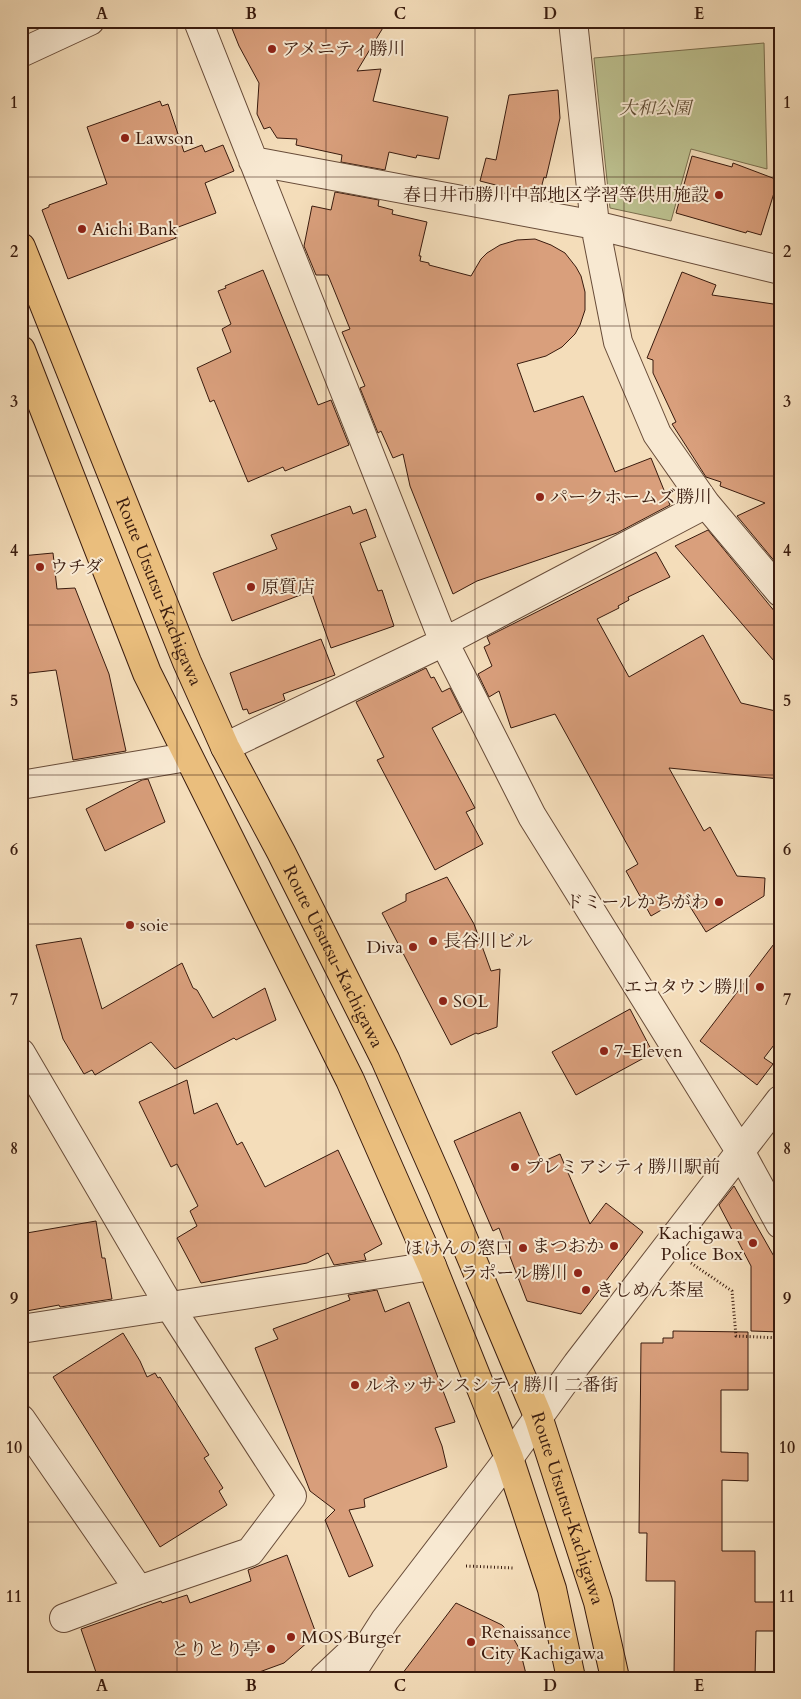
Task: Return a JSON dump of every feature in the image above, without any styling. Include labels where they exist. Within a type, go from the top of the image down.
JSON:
[{"type":"main road","name":"Route Utsutsu-Kachigawa","points":[[21,247],[187,662],[225,747],[281,852],[385,1059],[442,1188],[538,1416],[598,1602],[615,1678]]},
{"type":"main road","points":[[21,350],[28,388],[147,673],[350,1080],[432,1266],[509,1458],[552,1589],[571,1678]]},
{"type":"street","points":[[21,53],[90,21]]},
{"type":"street","points":[[198,21],[444,642],[532,816],[740,1151],[780,1224]]},
{"type":"street","points":[[573,21],[595,225],[618,342],[657,434],[706,504],[780,592]]},
{"type":"street","points":[[253,161],[595,225],[780,270]]},
{"type":"street","points":[[225,747],[444,642],[706,504]]},
{"type":"street","points":[[21,785],[188,757]]},
{"type":"street","points":[[21,1054],[170,1307],[292,1496],[250,1552],[64,1618]]},
{"type":"street","points":[[348,1678],[385,1620],[509,1458],[538,1416],[780,1100]]},
{"type":"street","points":[[21,1329],[432,1266]]},
{"type":"street","points":[[21,1419],[139,1590]]},
{"type":"street","points":[[324,1678],[385,1620]]},
{"type":"path","points":[[688,1262],[732,1291],[736,1336],[780,1338]]},
{"type":"path","points":[[460,1572],[466,1564],[516,1568]]},
{"type":"green space","name":"大和公園","points":[[764,43],[767,169],[691,149],[671,221],[610,208],[594,58]]},
{"type":"building","points":[[229,21],[387,21],[357,71],[381,69],[373,101],[448,117],[439,159],[417,155],[416,158],[389,152],[385,170],[341,162],[342,155],[296,145],[297,139],[277,138],[270,127],[264,129],[257,114],[259,83],[239,46]]},
{"type":"building","points":[[558,90],[560,118],[546,178],[544,177],[539,196],[480,181],[486,158],[496,160],[509,95]]},
{"type":"building","points":[[160,101],[162,106],[168,104],[184,152],[202,145],[205,152],[223,145],[234,171],[205,183],[216,213],[173,229],[176,238],[68,279],[42,210],[49,207],[49,205],[107,184],[87,127]]},
{"type":"building","name":"春日井市勝川中部地区学習等供用施設","points":[[692,156],[732,167],[733,163],[778,180],[761,235],[747,231],[746,233],[676,213]]},
{"type":"building","points":[[335,192],[379,200],[378,206],[393,210],[392,214],[427,222],[419,256],[421,256],[420,261],[429,263],[429,265],[471,276],[487,253],[500,245],[517,240],[535,239],[565,253],[581,276],[585,292],[585,310],[575,334],[562,347],[546,356],[517,364],[534,412],[583,396],[615,472],[651,458],[670,505],[617,533],[477,581],[453,594],[410,486],[403,454],[393,458],[381,431],[378,433],[360,388],[365,386],[342,332],[350,329],[328,275],[316,275],[304,246],[312,206],[331,210]]},
{"type":"building","points":[[263,270],[318,405],[331,400],[349,445],[285,471],[283,467],[248,482],[214,400],[210,402],[197,368],[231,352],[222,329],[231,324],[218,291],[226,288],[225,286]]},
{"type":"building","points":[[682,272],[716,285],[712,295],[780,305],[780,559],[776,563],[737,516],[765,503],[720,486],[721,482],[706,477],[672,424],[676,422],[653,373],[653,360],[647,358]]},
{"type":"building","points":[[350,506],[353,514],[366,509],[376,537],[360,543],[378,591],[382,590],[394,626],[331,648],[311,591],[232,621],[213,573],[277,549],[271,535]]},
{"type":"building","points":[[708,530],[780,618],[780,668],[675,546]]},
{"type":"building","points":[[656,552],[670,577],[628,597],[629,600],[618,606],[619,608],[597,619],[629,677],[703,635],[741,703],[780,712],[780,779],[669,768],[704,831],[710,827],[737,876],[765,878],[764,896],[706,932],[684,897],[651,916],[626,871],[638,864],[555,714],[511,728],[499,691],[489,697],[478,674],[492,666],[484,647],[490,644],[487,637]]},
{"type":"building","points":[[53,553],[57,589],[75,588],[109,674],[126,751],[73,760],[56,670],[21,674],[21,556]]},
{"type":"building","points":[[321,639],[335,675],[283,694],[285,700],[249,714],[247,709],[243,710],[230,673]]},
{"type":"building","points":[[426,668],[431,678],[434,677],[442,692],[450,688],[462,712],[432,728],[475,808],[466,812],[483,844],[435,870],[377,760],[384,757],[356,702]]},
{"type":"building","points":[[148,779],[165,822],[105,851],[86,809],[142,780]]},
{"type":"building","name":"長谷川ビル","points":[[447,877],[474,924],[491,971],[500,969],[497,1027],[478,1034],[476,1033],[451,1045],[382,913],[406,901],[406,894]]},
{"type":"building","name":"エコタウン勝川","points":[[780,936],[780,1037],[764,1058],[773,1064],[757,1085],[700,1041]]},
{"type":"building","points":[[81,938],[102,1009],[182,963],[193,988],[197,990],[213,1018],[265,988],[276,1020],[236,1040],[234,1038],[175,1069],[151,1042],[95,1075],[92,1070],[84,1074],[63,1039],[36,945]]},
{"type":"building","points":[[630,1009],[653,1053],[576,1095],[552,1052]]},
{"type":"building","points":[[187,1080],[194,1114],[217,1103],[237,1145],[242,1142],[265,1187],[338,1150],[382,1244],[364,1254],[366,1260],[334,1265],[328,1253],[307,1263],[201,1283],[177,1238],[197,1226],[190,1211],[198,1206],[177,1164],[171,1167],[139,1102]]},
{"type":"building","points":[[520,1112],[542,1162],[560,1154],[590,1224],[606,1203],[643,1232],[581,1314],[527,1301],[499,1228],[493,1231],[454,1141]]},
{"type":"building","points":[[734,1186],[780,1267],[780,1332],[751,1331],[751,1266],[719,1205]]},
{"type":"building","points":[[96,1221],[102,1258],[105,1258],[112,1299],[60,1307],[59,1305],[21,1312],[21,1234]]},
{"type":"building","name":"ルネッサンスシティ勝川 二番街","points":[[377,1290],[385,1312],[409,1302],[455,1422],[435,1428],[447,1467],[364,1499],[365,1507],[349,1510],[373,1566],[349,1577],[325,1520],[335,1510],[310,1491],[255,1348],[278,1339],[273,1329],[350,1300],[348,1295]]},
{"type":"building","points":[[673,1331],[748,1332],[748,1390],[721,1390],[721,1452],[748,1453],[748,1481],[722,1480],[722,1551],[755,1551],[755,1602],[780,1602],[780,1631],[756,1631],[755,1678],[674,1678],[675,1581],[646,1581],[647,1533],[639,1533],[641,1343],[663,1343],[663,1338],[673,1338]]},
{"type":"building","points":[[123,1333],[140,1361],[147,1377],[155,1373],[158,1378],[160,1377],[209,1455],[204,1458],[223,1488],[219,1491],[227,1505],[160,1547],[53,1377]]},
{"type":"building","points":[[287,1555],[317,1636],[284,1663],[243,1678],[98,1678],[81,1629],[161,1601],[162,1603],[187,1595],[190,1603],[251,1581],[248,1570]]},
{"type":"building","name":"Renaissance City Kachigawa","points":[[456,1603],[502,1625],[511,1634],[520,1650],[527,1678],[399,1678]]},
{"type":"railway","points":[[21,1674],[23,1678]]},
{"type":"place","name":"アメニティ勝川","points":[[272,49]]},
{"type":"place","name":"Lawson","points":[[125,138]]},
{"type":"place","name":"春日井市勝川中部地区学習等供用施設","points":[[719,195]]},
{"type":"place","name":"Aichi Bank","points":[[82,229]]},
{"type":"place","name":"パークホームズ勝川","points":[[540,497]]},
{"type":"place","name":"ウチダ","points":[[40,567]]},
{"type":"place","name":"原質店","points":[[251,587]]},
{"type":"place","name":"ドミールかちがわ","points":[[719,902]]},
{"type":"place","name":"soie","points":[[130,925]]},
{"type":"place","name":"長谷川ビル","points":[[433,941]]},
{"type":"place","name":"Diva","points":[[413,947]]},
{"type":"place","name":"エコタウン勝川","points":[[760,987]]},
{"type":"place","name":"SOL","points":[[443,1001]]},
{"type":"place","name":"7-Eleven","points":[[604,1051]]},
{"type":"place","name":"プレミアシティ勝川駅前","points":[[515,1167]]},
{"type":"place","name":"Kachigawa Police Box","points":[[753,1243]]},
{"type":"place","name":"まつおか","points":[[614,1246]]},
{"type":"place","name":"ほけんの窓口","points":[[523,1248]]},
{"type":"place","name":"ラポール勝川","points":[[578,1273]]},
{"type":"place","name":"きしめん茶屋","points":[[586,1290]]},
{"type":"place","name":"ルネッサンスシティ勝川 二番街","points":[[355,1385]]},
{"type":"place","name":"MOS Burger","points":[[291,1637]]},
{"type":"place","name":"Renaissance City Kachigawa","points":[[471,1642]]},
{"type":"place","name":"とりとり亭","points":[[271,1649]]}]
